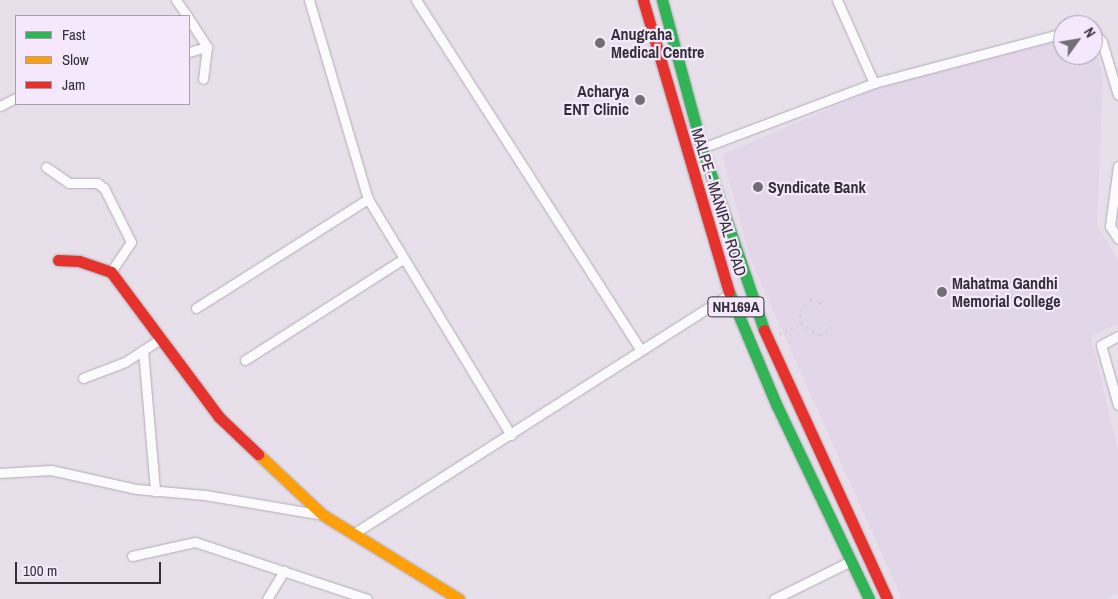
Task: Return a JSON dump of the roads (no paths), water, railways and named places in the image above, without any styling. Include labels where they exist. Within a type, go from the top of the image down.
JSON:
[{"type":"main road","name":"MALPE - MANIPAL ROAD","points":[[643,0],[730,294],[850,561],[869,599]]},
{"type":"main road","name":"MALPE - MANIPAL ROAD","points":[[662,0],[702,148],[767,340],[887,599]]},
{"type":"main road","points":[[58,260],[79,261],[111,272],[219,417],[323,515],[453,597]]},
{"type":"street","points":[[176,0],[186,15]]},
{"type":"street","points":[[309,0],[368,199],[511,435]]},
{"type":"street","points":[[416,0],[639,348]]},
{"type":"street","points":[[837,0],[874,83]]},
{"type":"street","points":[[190,21],[207,47],[203,79]]},
{"type":"street","points":[[702,148],[874,83],[1053,36]]},
{"type":"street","points":[[1103,45],[1118,95]]},
{"type":"street","points":[[190,52],[207,47]]},
{"type":"street","points":[[0,106],[15,98]]},
{"type":"street","points":[[1118,166],[1110,226],[1118,239]]},
{"type":"street","points":[[46,167],[69,183],[97,183],[104,188],[131,242],[111,272]]},
{"type":"street","points":[[196,308],[368,199]]},
{"type":"street","points":[[245,360],[403,259]]},
{"type":"street","points":[[353,534],[511,435],[639,348],[730,294]]},
{"type":"street","points":[[1118,336],[1101,345],[1118,405]]},
{"type":"street","points":[[83,378],[114,368],[162,338]]},
{"type":"street","points":[[143,350],[156,491]]},
{"type":"street","points":[[0,473],[51,470],[156,491],[323,515]]},
{"type":"street","points":[[828,512],[843,505]]},
{"type":"street","points":[[132,556],[195,542],[367,599]]},
{"type":"street","points":[[774,599],[850,561]]},
{"type":"street","points":[[267,599],[284,570]]},
{"type":"place","name":"Anugraha Medical Centre","points":[[600,43]]},
{"type":"place","name":"Acharya ENT Clinic","points":[[640,100]]},
{"type":"place","name":"Syndicate Bank","points":[[758,187]]},
{"type":"place","name":"Mahatma Gandhi Memorial College","points":[[942,292]]}]
